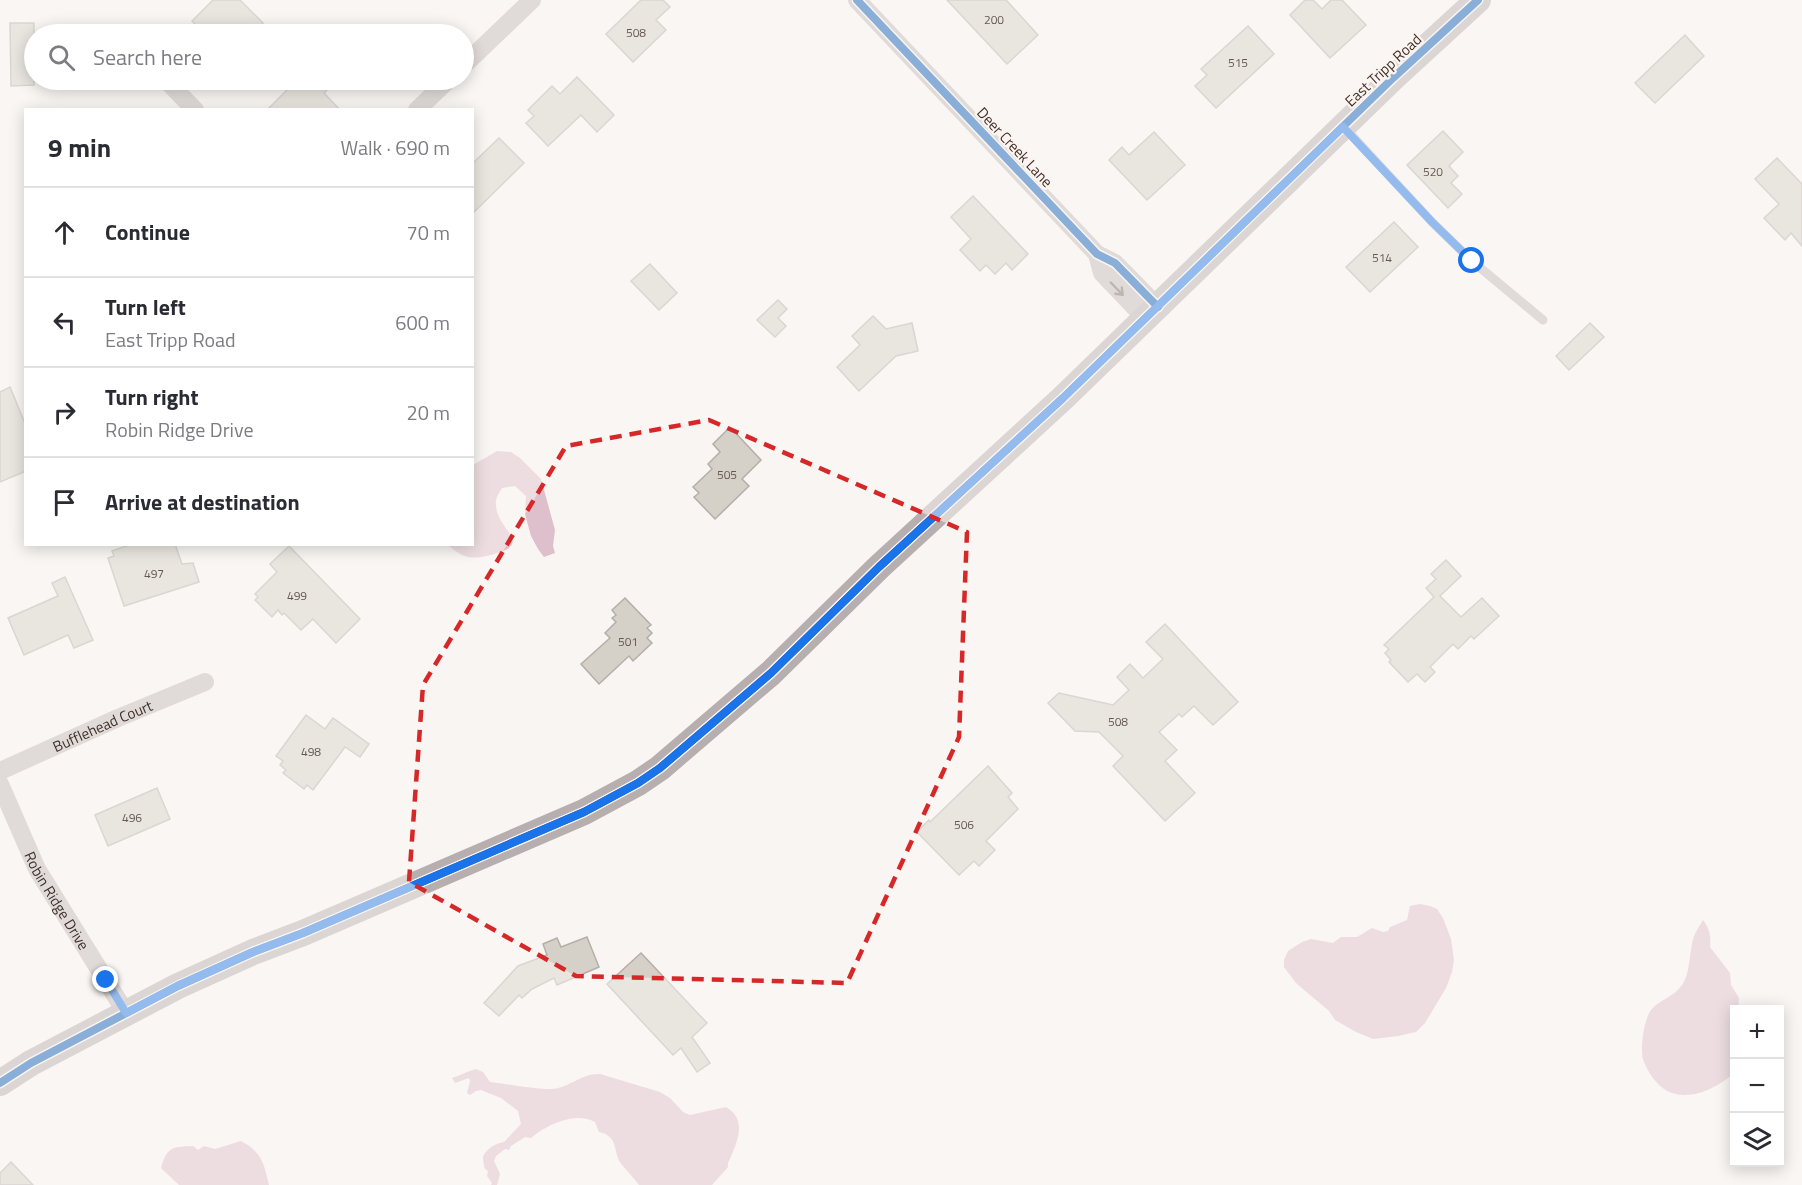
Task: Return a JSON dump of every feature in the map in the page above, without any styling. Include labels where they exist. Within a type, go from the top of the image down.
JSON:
[{"type":"street","points":[[474,55],[532,0]]},
{"type":"street","name":"Deer Creek Lane","points":[[857,0],[1097,254],[1102,273],[1151,312]]},
{"type":"street","name":"East Tripp Road","points":[[0,1083],[31,1063],[177,986],[584,812],[638,783],[660,768],[771,673],[879,567],[1063,398],[1393,78],[1478,0]]},
{"type":"street","points":[[176,90],[193,108]]},
{"type":"street","points":[[419,108],[438,90]]},
{"type":"street","name":"Bufflehead Court","points":[[0,771],[205,682]]},
{"type":"street","name":"Robin Ridge Drive","points":[[0,784],[37,869],[126,1013]]},
{"type":"lane","points":[[1343,127],[1472,261],[1543,320]]},
{"type":"highlighted area","points":[[709,420],[967,532],[959,737],[847,983],[576,976],[409,882],[423,685],[566,446]]},
{"type":"shaded area","points":[[497,451],[511,452],[541,479],[555,530],[553,546],[555,553],[544,557],[538,549],[531,536],[525,514],[526,496],[515,486],[502,488],[496,501],[498,515],[513,542],[510,547],[501,552],[474,558],[461,554],[449,546],[474,546],[474,464]]},
{"type":"shaded area","points":[[1420,904],[1437,909],[1443,918],[1451,939],[1454,960],[1446,988],[1425,1023],[1416,1032],[1373,1039],[1356,1032],[1335,1020],[1329,1011],[1296,983],[1284,967],[1288,951],[1302,942],[1311,939],[1333,943],[1341,937],[1357,937],[1372,928],[1383,932],[1388,931],[1390,927],[1407,920],[1410,906]]},
{"type":"shaded area","points":[[1703,920],[1709,933],[1710,947],[1730,973],[1731,985],[1739,998],[1738,1005],[1730,1005],[1730,1076],[1705,1091],[1680,1095],[1663,1088],[1647,1069],[1643,1059],[1643,1034],[1651,1010],[1675,992],[1685,980],[1694,936]]},
{"type":"shaded area","points":[[476,1069],[483,1072],[490,1082],[545,1089],[558,1088],[593,1074],[600,1074],[660,1092],[670,1098],[683,1112],[690,1115],[726,1107],[737,1119],[739,1133],[737,1141],[728,1167],[712,1185],[639,1185],[619,1161],[613,1142],[606,1134],[599,1132],[595,1122],[579,1118],[570,1119],[553,1124],[531,1138],[525,1137],[511,1146],[509,1150],[505,1149],[496,1156],[494,1161],[500,1174],[497,1185],[491,1185],[484,1165],[484,1155],[491,1147],[504,1142],[521,1124],[518,1111],[501,1098],[481,1090],[470,1095],[467,1093],[469,1078],[455,1083],[452,1078]]},
{"type":"shaded area","points":[[241,1141],[258,1154],[269,1185],[179,1185],[161,1168],[168,1152],[175,1148],[193,1146],[198,1150],[204,1146],[215,1149]]},
{"type":"building","points":[[213,0],[240,0],[263,23],[195,24],[192,21]]},
{"type":"building","points":[[641,0],[663,0],[670,7],[656,20],[666,30],[633,62],[606,34]]},
{"type":"building","points":[[947,0],[1006,0],[1038,35],[1007,64]]},
{"type":"building","points":[[1305,0],[1313,0],[1322,9],[1331,0],[1342,0],[1366,25],[1330,58],[1290,15]]},
{"type":"building","points":[[10,23],[34,23],[24,24],[24,85],[11,86]]},
{"type":"building","points":[[1248,26],[1274,54],[1216,108],[1195,86],[1207,75],[1201,69]]},
{"type":"building","points":[[1685,35],[1704,56],[1655,103],[1635,83]]},
{"type":"building","points":[[577,77],[614,115],[597,132],[581,115],[548,146],[526,123],[534,116],[528,110],[552,86],[560,94]]},
{"type":"building","points":[[287,90],[327,90],[324,93],[338,108],[269,108]]},
{"type":"building","points":[[1443,131],[1463,152],[1449,166],[1458,176],[1451,183],[1462,194],[1448,208],[1407,165]]},
{"type":"building","points":[[1154,132],[1185,165],[1147,200],[1109,160],[1122,147],[1129,155]]},
{"type":"building","points":[[499,138],[524,163],[474,212],[474,162]]},
{"type":"building","points":[[1777,158],[1802,184],[1802,246],[1791,233],[1785,240],[1764,218],[1779,204],[1755,179]]},
{"type":"building","points":[[973,196],[1028,254],[1012,270],[1006,263],[995,274],[986,265],[980,271],[960,250],[971,239],[951,217]]},
{"type":"building","points":[[1394,222],[1418,247],[1370,292],[1346,267]]},
{"type":"building","points":[[650,264],[677,293],[659,310],[631,281]]},
{"type":"building","points":[[778,300],[787,309],[778,318],[786,326],[775,337],[757,320]]},
{"type":"building","points":[[873,316],[886,329],[912,323],[918,351],[896,356],[859,391],[837,367],[860,345],[852,336]]},
{"type":"building","points":[[1590,323],[1604,337],[1569,370],[1556,356]]},
{"type":"building","points":[[10,387],[24,421],[24,472],[0,482],[0,392]]},
{"type":"building","points":[[730,427],[761,460],[742,479],[749,486],[715,519],[694,497],[699,493],[693,487],[712,469],[708,464],[720,452],[713,444]]},
{"type":"building","points":[[126,546],[176,546],[182,564],[193,563],[199,582],[124,606],[108,558],[114,556],[112,551]]},
{"type":"building","points":[[289,546],[360,619],[336,643],[313,619],[301,630],[278,610],[272,617],[255,600],[258,597],[255,594],[277,572],[270,564]]},
{"type":"building","points":[[1446,560],[1461,576],[1440,596],[1461,617],[1482,598],[1499,616],[1474,639],[1471,636],[1458,649],[1453,644],[1430,667],[1435,672],[1425,682],[1417,674],[1408,682],[1389,662],[1391,660],[1385,653],[1389,649],[1384,645],[1434,597],[1426,588],[1436,579],[1431,574]]},
{"type":"building","points":[[65,577],[93,640],[74,648],[68,635],[24,655],[8,618],[58,596],[52,583]]},
{"type":"building","points":[[625,598],[651,625],[647,628],[652,633],[647,638],[652,643],[633,661],[629,656],[599,684],[581,664],[610,638],[605,633],[616,622],[612,618],[616,615],[612,610]]},
{"type":"building","points":[[1165,624],[1238,702],[1213,725],[1194,706],[1182,717],[1179,714],[1159,732],[1177,750],[1165,761],[1195,793],[1165,821],[1113,766],[1123,756],[1099,732],[1075,731],[1048,703],[1059,693],[1113,705],[1129,690],[1117,677],[1130,664],[1143,678],[1163,659],[1146,642]]},
{"type":"building","points":[[306,715],[325,729],[333,718],[369,744],[360,757],[345,747],[313,790],[307,785],[304,789],[283,773],[286,770],[280,765],[283,761],[276,756]]},
{"type":"building","points":[[988,766],[1012,793],[1008,797],[1018,809],[986,841],[995,850],[979,866],[974,861],[959,875],[917,832]]},
{"type":"building","points":[[157,788],[170,819],[108,846],[95,815]]},
{"type":"building","points":[[587,937],[599,967],[557,985],[554,978],[532,989],[522,998],[519,995],[499,1016],[484,1003],[518,966],[547,955],[543,944],[557,938],[561,947]]},
{"type":"building","points":[[641,953],[707,1023],[692,1037],[710,1063],[697,1072],[681,1048],[673,1055],[607,984]]},
{"type":"building","points":[[11,1162],[33,1185],[0,1185],[0,1173]]},
{"type":"cycle path","points":[[857,0],[1097,254],[1115,263],[1158,307]]},
{"type":"cycle path","points":[[0,1083],[31,1063],[178,986],[584,812],[638,783],[660,768],[771,673],[879,567],[1063,398],[1393,78],[1478,0]]},
{"type":"route","points":[[106,980],[126,1013],[177,986],[253,952],[303,933],[584,812],[638,783],[660,768],[771,673],[879,567],[1063,398],[1343,127],[1472,261]]}]
